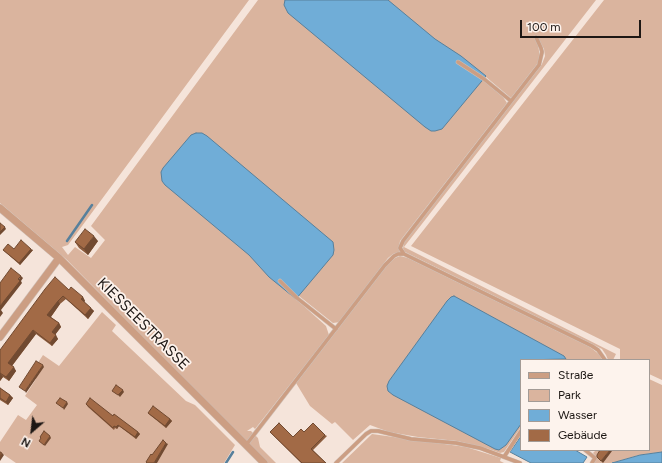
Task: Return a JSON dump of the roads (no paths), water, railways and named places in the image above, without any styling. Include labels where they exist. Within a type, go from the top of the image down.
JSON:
[{"type":"street","name":"KIESSEESTRASSE","points":[[0,208],[59,258],[264,463]]},
{"type":"street","points":[[0,337],[59,258]]},
{"type":"lane","points":[[536,37],[541,48],[541,58],[538,65],[403,241],[400,248],[404,254],[592,346],[598,350],[604,359]]},
{"type":"lane","points":[[458,62],[484,78],[511,101]]},
{"type":"lane","points":[[246,445],[389,260],[394,256],[404,254]]},
{"type":"lane","points":[[280,281],[297,298],[336,329]]},
{"type":"lane","points":[[336,463],[371,431],[378,431],[411,439],[456,442],[480,448],[520,463]]},
{"type":"lane","points":[[504,456],[520,432]]},
{"type":"lane","points":[[586,451],[595,458],[592,463]]},
{"type":"water","points":[[285,0],[388,0],[435,39],[461,56],[486,76],[442,129],[431,131],[288,13],[284,5]]},
{"type":"water","points":[[202,133],[207,136],[333,242],[333,255],[296,299],[269,277],[249,255],[162,181],[161,172],[163,168],[191,135]]},
{"type":"water","points":[[454,296],[564,356],[566,359],[520,359],[520,425],[506,445],[499,450],[388,391],[387,386],[389,381],[451,297]]},
{"type":"water","points":[[520,437],[520,451],[577,451],[587,457],[583,463],[531,463],[510,452]]},
{"type":"water","points":[[662,452],[662,463],[612,463],[640,455]]},
{"type":"waterway","points":[[67,241],[92,205]]},
{"type":"waterway","points":[[226,463],[233,452]]}]
